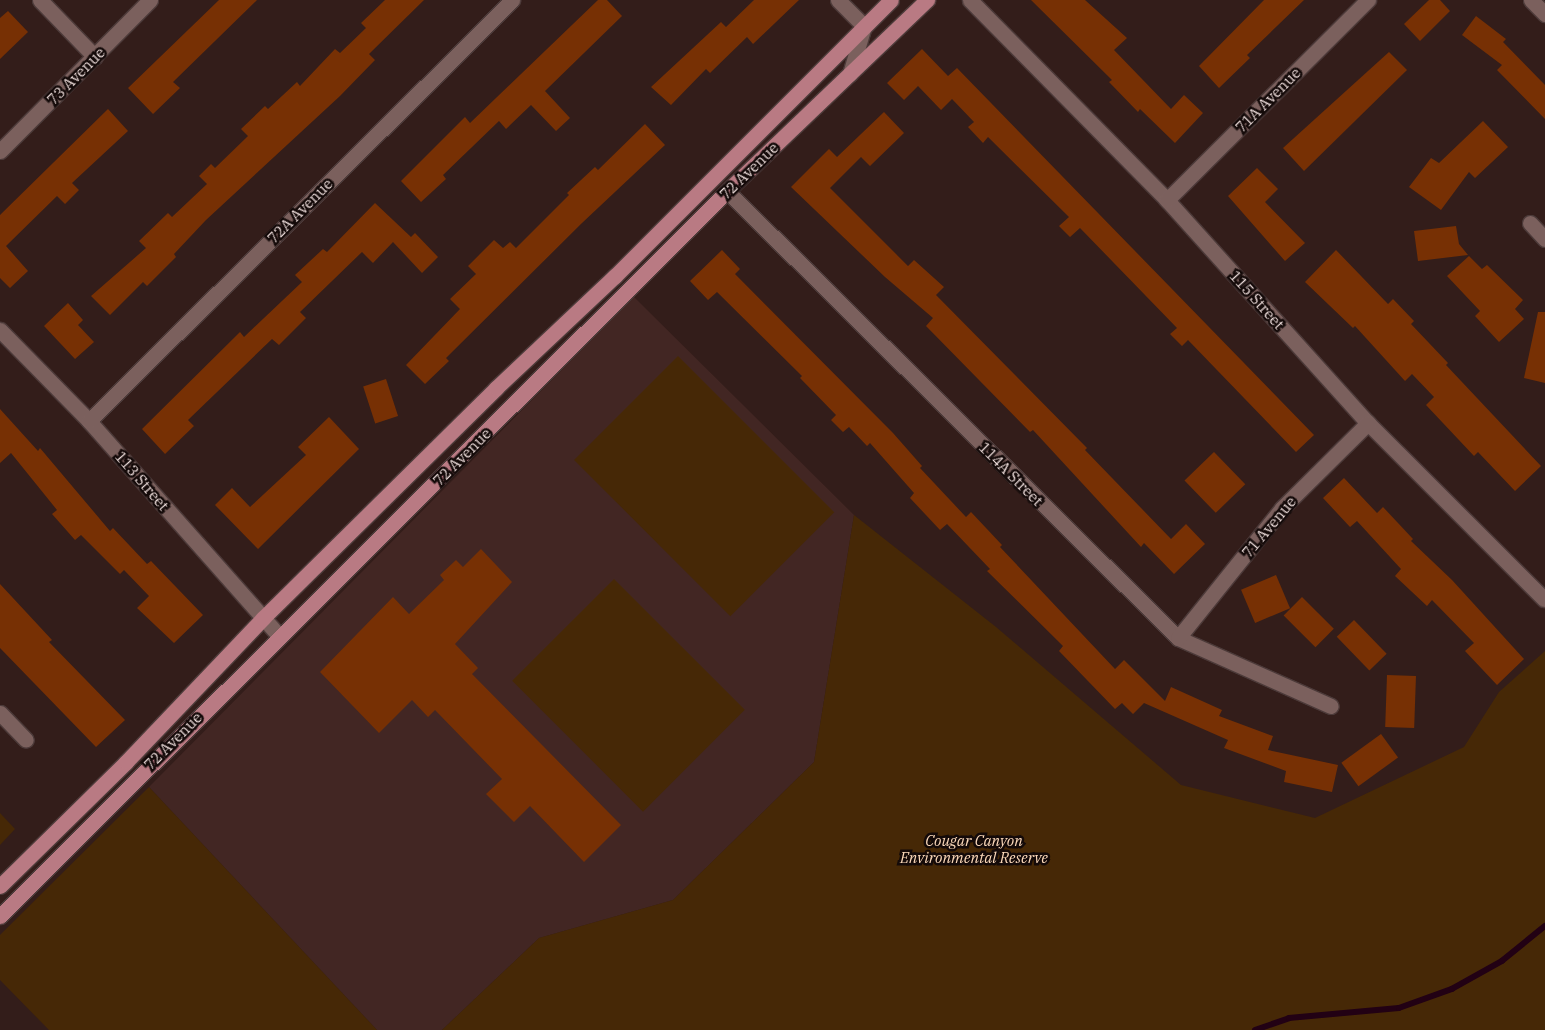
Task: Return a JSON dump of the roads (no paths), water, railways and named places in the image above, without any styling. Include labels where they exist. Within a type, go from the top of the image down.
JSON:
[{"type":"main road","name":"72 Avenue","points":[[0,886],[126,762],[263,618],[496,388],[615,276],[891,0]]},
{"type":"main road","name":"72 Avenue","points":[[0,916],[727,191],[927,0]]},
{"type":"street","points":[[40,0],[95,57]]},
{"type":"street","name":"73 Avenue","points":[[0,151],[150,0]]},
{"type":"street","name":"72A Avenue","points":[[89,421],[512,0]]},
{"type":"street","points":[[838,0],[864,26],[850,74]]},
{"type":"street","name":"115 Street","points":[[970,0],[1167,200],[1368,423],[1544,600]]},
{"type":"street","name":"71A Avenue","points":[[1167,200],[1368,0]]},
{"type":"street","points":[[1531,0],[1545,14]]},
{"type":"street","name":"114A Street","points":[[727,191],[1178,638],[1331,706]]},
{"type":"street","points":[[1530,223],[1545,239]]},
{"type":"street","name":"113 Street","points":[[0,330],[89,421],[280,637]]},
{"type":"street","name":"71 Avenue","points":[[1178,638],[1282,508],[1368,423]]},
{"type":"street","points":[[0,713],[26,740]]},
{"type":"waterway","points":[[1255,1030],[1289,1018],[1399,1008],[1452,989],[1502,961],[1545,926]]},
{"type":"park label","name":"Cougar Canyon Environmental Reserve","points":[[974,848]]}]
